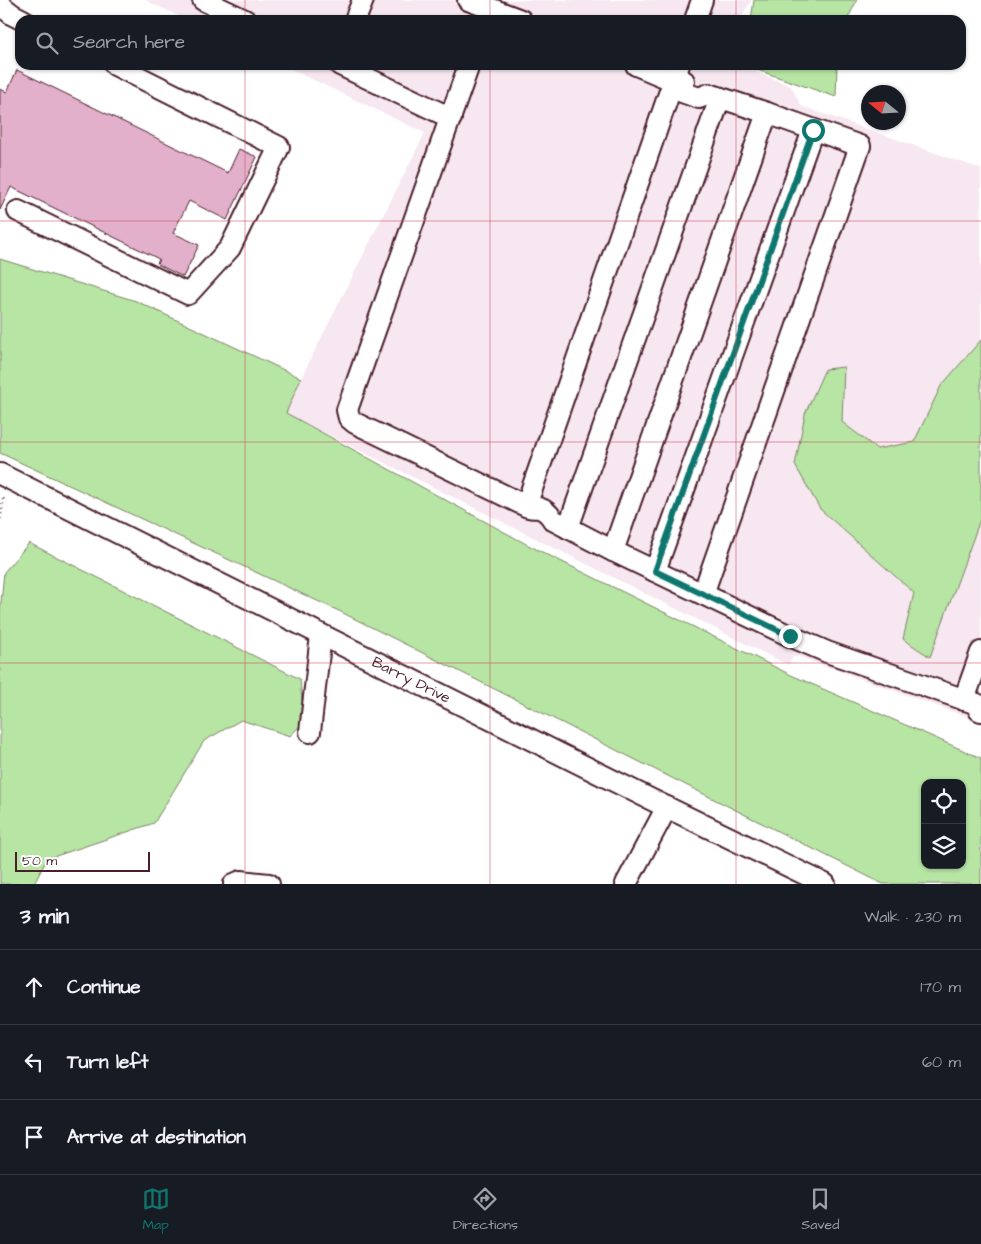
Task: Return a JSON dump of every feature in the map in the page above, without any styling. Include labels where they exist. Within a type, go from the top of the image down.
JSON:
[{"type":"street","points":[[204,0],[235,15]]},
{"type":"street","points":[[357,15],[363,0]]},
{"type":"street","points":[[468,0],[488,14]]},
{"type":"street","points":[[697,15],[702,0]]},
{"type":"street","points":[[0,5],[15,16]]},
{"type":"street","points":[[18,211],[188,294],[230,248],[279,147],[125,70]]},
{"type":"street","points":[[350,70],[451,118]]},
{"type":"street","points":[[467,70],[347,410],[348,418],[529,508],[544,510],[560,524],[613,551],[827,652],[976,704],[981,652]]},
{"type":"street","points":[[655,70],[677,76]]},
{"type":"street","points":[[529,508],[677,76]]},
{"type":"street","points":[[677,76],[682,92],[699,98],[715,96],[860,146],[703,594]]},
{"type":"street","points":[[560,524],[715,96]]},
{"type":"street","points":[[613,551],[767,114]]},
{"type":"street","points":[[655,571],[813,130]]},
{"type":"street","name":"Barry Drive","points":[[0,474],[667,808],[825,884]]},
{"type":"street","points":[[310,732],[321,635]]},
{"type":"street","points":[[626,884],[667,808]]},
{"type":"street","points":[[234,884],[241,881],[269,884]]},
{"type":"shaded area","points":[[145,0],[752,0],[743,15],[176,15]]},
{"type":"shaded area","points":[[293,70],[751,70],[791,86],[801,106],[861,127],[861,130],[870,130],[981,169],[981,722],[800,657],[793,657],[788,665],[285,413],[425,133]]},
{"type":"green space","points":[[754,0],[857,0],[850,15],[752,15]]},
{"type":"green space","points":[[758,70],[837,70],[836,97]]},
{"type":"green space","points":[[0,259],[136,301],[301,378],[286,413],[528,545],[791,675],[981,758],[981,884],[883,884],[341,612],[0,453]]},
{"type":"green space","points":[[981,340],[981,517],[930,657],[903,639],[914,593],[820,509],[795,465],[805,414],[825,369],[844,367],[842,422],[877,449],[914,442],[941,386]]},
{"type":"green space","points":[[29,543],[300,679],[304,722],[290,736],[241,720],[204,741],[154,823],[47,859],[34,884],[0,884],[0,612],[4,572]]},
{"type":"building","points":[[17,70],[228,173],[239,149],[257,157],[227,220],[189,201],[173,233],[199,245],[183,277],[157,264],[159,259],[11,187],[0,210],[0,89],[7,92]]},
{"type":"route","points":[[790,636],[655,571],[813,130]]}]
